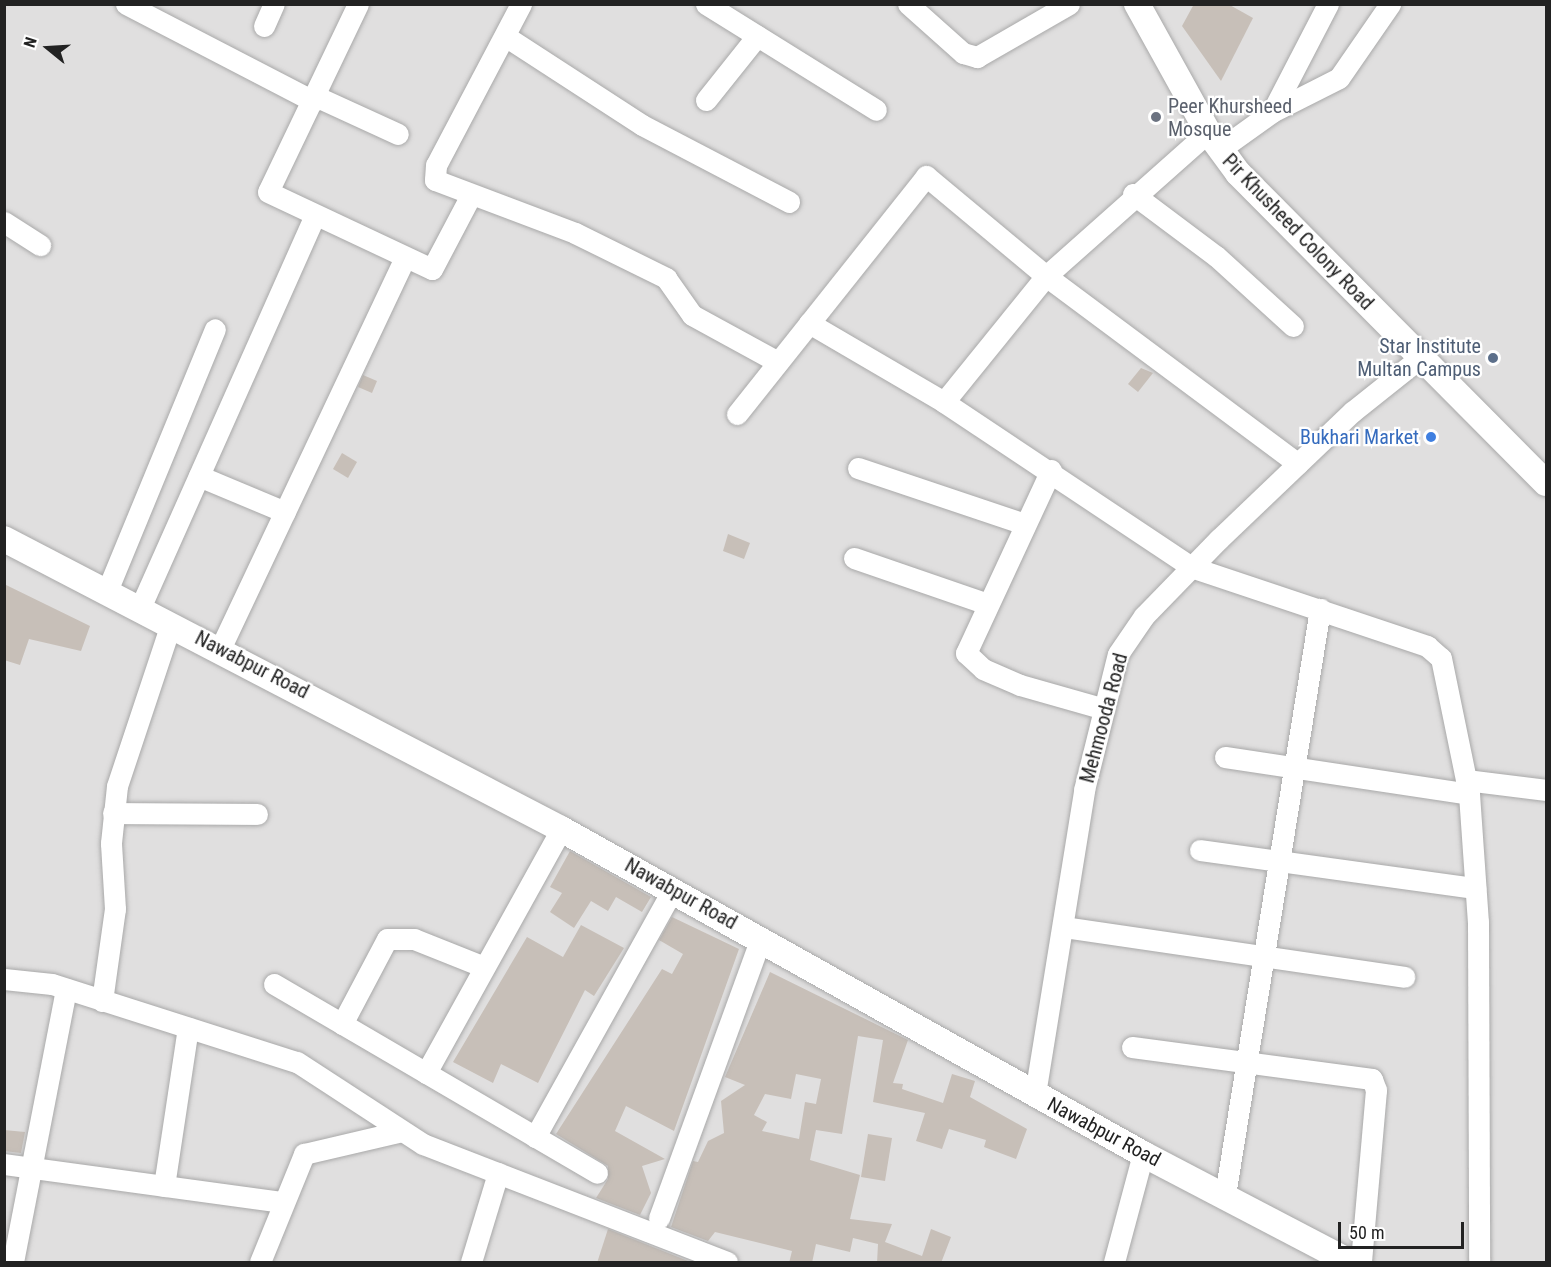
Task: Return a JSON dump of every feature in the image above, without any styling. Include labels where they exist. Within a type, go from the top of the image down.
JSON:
[{"type":"street","points":[[126,4],[314,98],[398,134]]},
{"type":"street","points":[[264,26],[274,4]]},
{"type":"street","points":[[358,4],[268,192],[314,218],[424,268],[437,266],[471,195]]},
{"type":"street","points":[[521,4],[433,174],[471,195],[575,233],[666,278],[692,315],[778,362]]},
{"type":"street","points":[[706,4],[876,110]]},
{"type":"street","points":[[908,4],[963,53],[977,57],[1069,4]]},
{"type":"street","name":"Pir Khusheed Colony Road","points":[[1137,4],[1214,141],[1420,358],[1546,483]]},
{"type":"street","points":[[1272,112],[1328,4]]},
{"type":"street","points":[[944,402],[1046,276],[1133,194],[1214,141],[1339,78],[1390,4]]},
{"type":"street","points":[[505,36],[642,125],[789,202]]},
{"type":"street","points":[[706,100],[757,36]]},
{"type":"street","points":[[737,414],[926,176],[1046,276],[1298,464]]},
{"type":"street","points":[[1133,194],[1216,256],[1293,326]]},
{"type":"street","points":[[140,608],[314,218]]},
{"type":"street","points":[[4,222],[40,245]]},
{"type":"street","points":[[220,649],[404,259]]},
{"type":"street","points":[[809,323],[944,402],[1051,470],[1191,567],[1427,646],[1441,658],[1467,787],[1475,888],[1479,1263]]},
{"type":"street","points":[[107,591],[215,329]]},
{"type":"street","name":"Mehmooda Road","points":[[1035,1094],[1063,927],[1104,709],[1126,640],[1191,567],[1298,464],[1420,358]]},
{"type":"street","points":[[858,468],[1024,524]]},
{"type":"street","points":[[1051,470],[965,644],[970,661],[1020,685],[1104,709]]},
{"type":"street","points":[[199,476],[285,512]]},
{"type":"street","name":"Nawabpur Road","points":[[4,539],[220,649],[561,829],[761,938],[1143,1154],[1225,1195],[1350,1263]]},
{"type":"street","points":[[854,558],[985,603]]},
{"type":"street","points":[[1225,1195],[1320,609]]},
{"type":"street","points":[[102,1000],[115,909],[113,813],[126,750],[171,624]]},
{"type":"street","points":[[1225,757],[1467,787],[1546,790]]},
{"type":"street","points":[[113,813],[257,814]]},
{"type":"street","points":[[426,1073],[561,829]]},
{"type":"street","points":[[1200,850],[1475,888]]},
{"type":"street","points":[[535,1137],[673,890]]},
{"type":"street","points":[[1063,927],[1404,977]]},
{"type":"street","points":[[659,1218],[761,938]]},
{"type":"street","points":[[342,1024],[387,939],[414,939],[484,967]]},
{"type":"street","points":[[4,979],[66,988],[297,1062],[398,1132],[728,1263]]},
{"type":"street","points":[[274,984],[597,1173]]},
{"type":"street","points":[[14,1263],[66,988]]},
{"type":"street","points":[[164,1186],[188,1028]]},
{"type":"street","points":[[1132,1047],[1372,1079],[1376,1090],[1361,1263]]},
{"type":"street","points":[[260,1263],[304,1154],[398,1132]]},
{"type":"street","points":[[1114,1263],[1143,1154]]},
{"type":"street","points":[[4,1164],[283,1202]]},
{"type":"street","points":[[471,1263],[498,1173]]},
{"type":"shaded area","points":[[5,5],[1546,5],[1546,1262],[5,1262]]},
{"type":"building","points":[[1194,4],[1228,4],[1253,18],[1221,81],[1182,26]]},
{"type":"building","points":[[1141,368],[1153,373],[1138,392],[1128,384]]},
{"type":"building","points":[[363,375],[377,381],[372,393],[358,387]]},
{"type":"building","points":[[342,453],[357,462],[348,478],[333,469]]},
{"type":"building","points":[[728,534],[750,543],[744,559],[723,551]]},
{"type":"building","points":[[4,584],[90,626],[81,651],[29,639],[20,665],[4,660]]},
{"type":"building","points":[[570,851],[651,897],[642,912],[616,897],[608,911],[591,901],[574,928],[550,912],[562,893],[550,887]]},
{"type":"building","points":[[672,917],[739,949],[674,1131],[626,1106],[615,1131],[665,1159],[642,1166],[651,1193],[640,1215],[596,1198],[608,1179],[608,1166],[556,1134],[662,969],[672,974],[683,954],[659,940]]},
{"type":"building","points":[[581,925],[624,948],[594,996],[585,990],[538,1083],[501,1064],[493,1083],[453,1062],[527,937],[563,957]]},
{"type":"building","points":[[770,972],[908,1040],[893,1083],[903,1084],[902,1089],[943,1103],[952,1074],[975,1081],[970,1097],[1027,1129],[1016,1159],[984,1147],[986,1140],[949,1129],[942,1149],[916,1141],[925,1113],[873,1102],[883,1040],[858,1036],[842,1134],[816,1130],[810,1160],[860,1175],[850,1219],[892,1224],[885,1242],[922,1256],[931,1229],[951,1237],[941,1263],[877,1263],[878,1244],[853,1238],[850,1252],[816,1244],[812,1263],[789,1263],[792,1251],[715,1232],[708,1241],[671,1227],[693,1161],[698,1162],[708,1141],[724,1133],[721,1101],[745,1085],[725,1077]],"holes":[[[796,1074],[821,1079],[816,1104],[805,1102],[799,1139],[762,1131],[767,1122],[754,1115],[765,1094],[791,1099]]]},
{"type":"building","points":[[4,1130],[25,1132],[21,1153],[4,1151]]},
{"type":"building","points":[[868,1134],[892,1138],[885,1181],[861,1177]]},
{"type":"building","points":[[608,1229],[693,1263],[597,1263]]},
{"type":"place","name":"Peer Khursheed Mosque","points":[[1156,117]]},
{"type":"place","name":"Star Institute Multan Campus","points":[[1493,358]]},
{"type":"place","name":"Bukhari Market","points":[[1431,437]]}]
